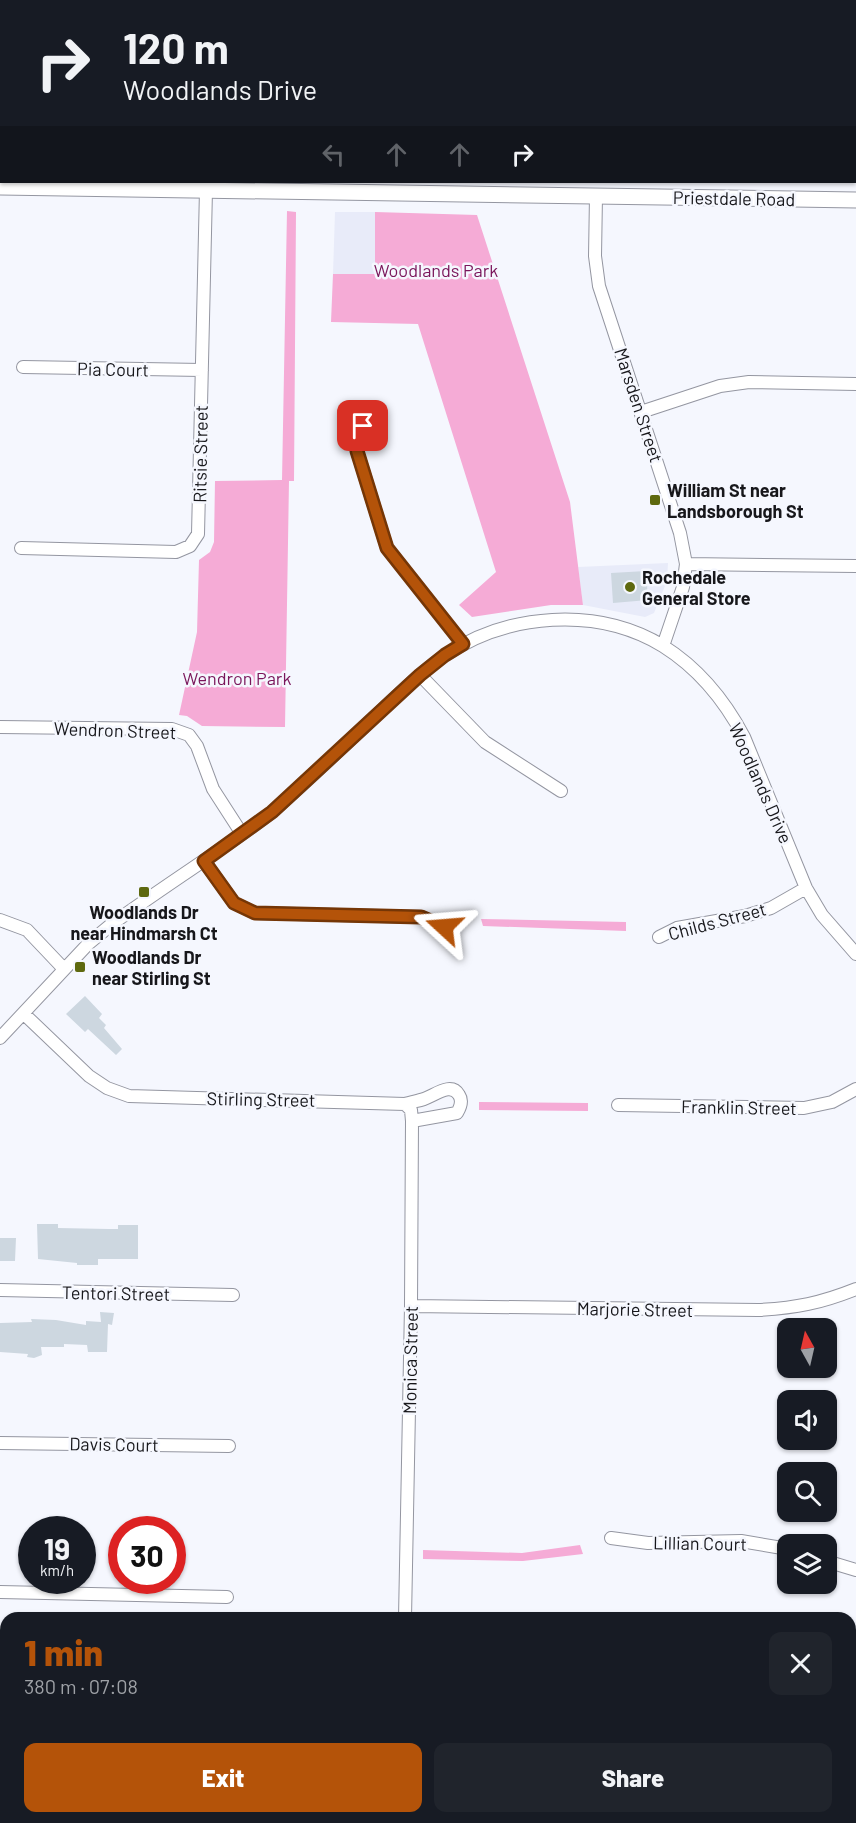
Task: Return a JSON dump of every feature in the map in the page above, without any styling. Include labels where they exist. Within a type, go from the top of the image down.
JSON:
[{"type":"street","name":"Priestdale Road","points":[[0,187],[856,200]]},
{"type":"street","name":"Ritsie Street","points":[[21,548],[176,552],[190,546],[198,534],[206,190]]},
{"type":"street","name":"Marsden Street","points":[[596,196],[595,256],[599,286],[680,533],[686,564],[683,587],[663,646]]},
{"type":"street","name":"Pia Court","points":[[23,367],[202,370]]},
{"type":"street","points":[[641,411],[720,386],[749,382],[856,384]]},
{"type":"street","points":[[363,426],[357,451],[387,548],[463,644]]},
{"type":"street","points":[[686,564],[856,566]]},
{"type":"street","name":"Woodlands Drive","points":[[0,1038],[89,943],[112,924],[272,812],[420,675],[445,655],[463,644],[525,622],[592,621],[625,629],[663,646],[692,668],[734,718],[806,888],[822,915],[856,954]]},
{"type":"street","points":[[420,675],[485,742],[561,791]]},
{"type":"street","name":"Wendron Street","points":[[0,727],[172,729],[189,735],[198,746],[213,789],[242,834]]},
{"type":"street","points":[[204,861],[234,903],[255,913],[421,917],[444,927]]},
{"type":"street","name":"Childs Street","points":[[659,937],[677,928],[745,916],[771,908],[806,888]]},
{"type":"street","points":[[0,920],[27,930],[64,969]]},
{"type":"street","name":"Stirling Street","points":[[24,1014],[89,1076],[107,1088],[129,1096],[405,1104],[450,1089],[457,1092],[460,1097],[461,1106],[457,1113],[412,1120]]},
{"type":"street","name":"Franklin Street","points":[[618,1105],[804,1108],[832,1102],[856,1089]]},
{"type":"street","name":"Monica Street","points":[[405,1104],[411,1110],[412,1120],[405,1612]]},
{"type":"street","name":"Marjorie Street","points":[[411,1306],[794,1309],[828,1300],[856,1289]]},
{"type":"street","name":"Tentori Street","points":[[0,1290],[233,1295]]},
{"type":"street","name":"Davis Court","points":[[0,1443],[229,1446]]},
{"type":"street","name":"Lillian Court","points":[[611,1538],[648,1543],[741,1541],[777,1547]]},
{"type":"street","points":[[837,1564],[856,1570]]},
{"type":"street","points":[[0,1592],[227,1597]]},
{"type":"shaded area","points":[[335,212],[375,212],[375,274],[333,274]]},
{"type":"shaded area","points":[[668,563],[667,581],[654,613],[645,617],[583,605],[578,567]]},
{"type":"green space","name":"Wendron Park","points":[[287,211],[296,212],[294,481],[289,481],[285,727],[202,726],[187,716],[179,715],[197,632],[199,560],[210,552],[214,542],[215,481],[282,480]]},
{"type":"green space","name":"Woodlands Park","points":[[375,212],[477,215],[570,502],[583,605],[551,605],[472,617],[459,605],[496,572],[418,324],[331,322],[333,274],[375,274]]},
{"type":"green space","points":[[481,919],[626,922],[626,931],[483,926]]},
{"type":"green space","points":[[479,1102],[588,1103],[588,1111],[479,1110]]},
{"type":"green space","points":[[580,1545],[583,1554],[523,1561],[423,1559],[423,1550],[522,1553]]},
{"type":"building","name":"Rochedale General Store","points":[[646,571],[648,600],[613,603],[611,573]]},
{"type":"building","points":[[85,996],[102,1014],[99,1018],[106,1025],[104,1028],[122,1049],[116,1055],[88,1029],[85,1032],[66,1014]]},
{"type":"building","points":[[37,1224],[58,1224],[58,1228],[109,1229],[118,1229],[118,1225],[138,1225],[138,1259],[98,1259],[98,1265],[77,1265],[77,1263],[38,1259]]},
{"type":"building","points":[[0,1238],[16,1238],[15,1261],[0,1261]]},
{"type":"building","points":[[100,1312],[114,1313],[112,1325],[108,1324],[107,1352],[88,1352],[87,1345],[64,1344],[64,1347],[41,1347],[42,1355],[34,1358],[27,1357],[28,1354],[0,1352],[0,1323],[32,1322],[31,1319],[86,1325],[86,1321],[101,1322]]},
{"type":"place","name":"William St near Landsborough St","points":[[655,500]]},
{"type":"place","name":"Rochedale General Store","points":[[630,587]]},
{"type":"place","name":"Woodlands Dr near Hindmarsh Ct","points":[[144,892]]},
{"type":"place","name":"Woodlands Dr near Stirling St","points":[[80,967]]},
{"type":"route","points":[[363,426],[357,451],[387,548],[463,644],[430,666],[272,812],[204,861],[234,903],[255,913],[421,917],[444,927]]}]
